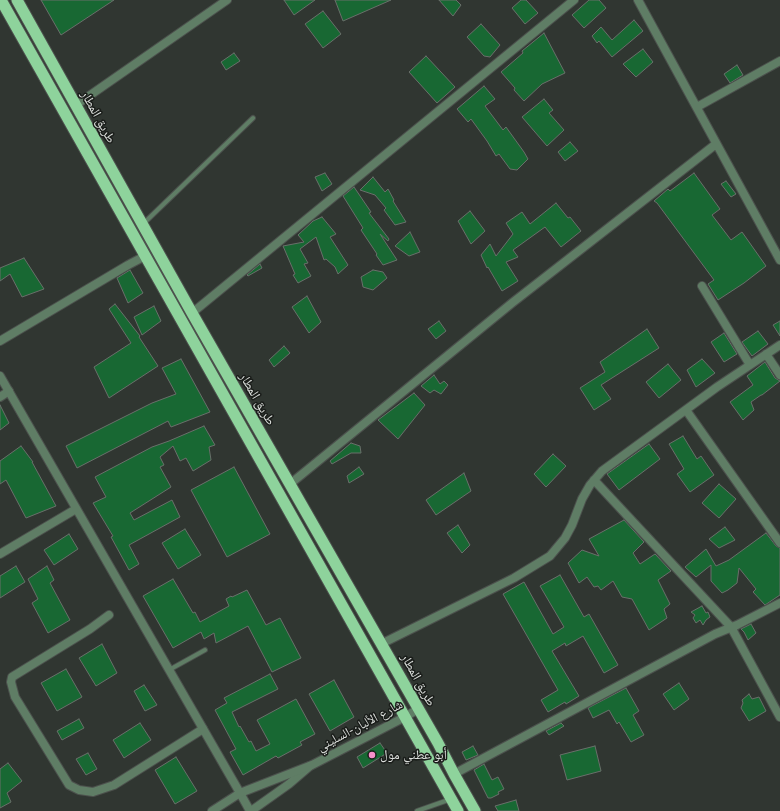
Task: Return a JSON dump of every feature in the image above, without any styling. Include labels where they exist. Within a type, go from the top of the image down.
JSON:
[{"type":"highway","name":"طريق المطار","points":[[1,0],[458,811]]},
{"type":"highway","name":"طريق المطار","points":[[17,0],[192,313],[382,644],[475,811]]},
{"type":"highway","points":[[103,181],[114,174]]},
{"type":"street","points":[[76,105],[227,0]]},
{"type":"street","points":[[192,313],[574,0]]},
{"type":"street","points":[[638,0],[780,260]]},
{"type":"street","points":[[697,107],[780,61]]},
{"type":"street","points":[[290,484],[512,303],[716,144]]},
{"type":"street","points":[[0,341],[145,256]]},
{"type":"street","points":[[702,286],[750,365]]},
{"type":"street","points":[[382,644],[514,578],[550,556],[565,538],[572,525],[582,499],[590,485],[602,471],[717,387],[780,345]]},
{"type":"street","points":[[766,354],[780,375]]},
{"type":"street","points":[[0,376],[251,811]]},
{"type":"street","points":[[0,397],[9,391]]},
{"type":"street","points":[[686,410],[780,543]]},
{"type":"street","points":[[594,480],[731,627],[780,717]]},
{"type":"street","points":[[0,554],[76,509]]},
{"type":"street","points":[[454,774],[702,641],[780,603]]},
{"type":"street","points":[[109,615],[90,630],[12,677],[11,682],[15,696],[69,785],[79,790],[93,792],[114,785],[203,729]]},
{"type":"street","name":"شارع الألبان-السليني","points":[[212,811],[240,794],[312,765],[418,709]]},
{"type":"street","name":"شارع الألبان-السليني","points":[[251,811],[289,784],[312,765]]},
{"type":"lane","points":[[143,224],[253,118]]},
{"type":"lane","points":[[169,670],[206,650]]},
{"type":"lane","points":[[417,811],[451,799]]},
{"type":"building","points":[[41,0],[114,0],[61,35]]},
{"type":"building","points":[[284,0],[315,0],[294,15]]},
{"type":"building","points":[[335,0],[391,0],[343,21]]},
{"type":"building","points":[[439,0],[456,0],[461,5],[453,16]]},
{"type":"building","points":[[521,0],[526,0],[538,13],[525,24],[512,8]]},
{"type":"building","points":[[589,0],[599,0],[606,8],[584,28],[572,15]]},
{"type":"building","points":[[323,11],[341,34],[323,48],[305,24]]},
{"type":"building","points":[[634,20],[643,31],[612,57],[599,41],[597,43],[592,36],[601,27],[612,40]]},
{"type":"building","points":[[481,24],[500,45],[490,57],[484,56],[467,37]]},
{"type":"building","points":[[544,33],[565,73],[542,84],[524,101],[501,72],[523,53],[522,51]]},
{"type":"building","points":[[643,49],[653,62],[636,77],[623,64]]},
{"type":"building","points":[[234,53],[240,61],[226,70],[221,62]]},
{"type":"building","points":[[426,56],[455,87],[437,103],[409,72]]},
{"type":"building","points":[[737,65],[743,75],[730,83],[724,74]]},
{"type":"building","points":[[484,86],[495,99],[485,106],[503,130],[506,127],[528,159],[517,170],[510,169],[499,154],[496,156],[471,119],[468,122],[457,109]]},
{"type":"building","points":[[544,99],[553,110],[549,113],[564,130],[547,146],[522,117]]},
{"type":"building","points":[[570,142],[578,151],[565,161],[558,152]]},
{"type":"building","points":[[325,173],[332,184],[322,191],[315,177]]},
{"type":"building","points":[[694,173],[720,209],[712,215],[731,240],[742,232],[766,266],[718,300],[708,284],[714,280],[654,201],[668,189],[670,191]]},
{"type":"building","points":[[373,177],[385,192],[388,189],[394,200],[393,201],[406,222],[395,225],[384,210],[386,208],[375,195],[360,190]]},
{"type":"building","points":[[726,181],[736,194],[731,197],[721,184]]},
{"type":"building","points":[[354,187],[371,212],[369,213],[389,239],[388,241],[380,234],[397,260],[383,265],[361,230],[363,228],[343,196]]},
{"type":"building","points":[[556,203],[581,231],[561,247],[545,227],[513,250],[518,257],[506,262],[518,281],[502,291],[488,267],[487,268],[481,255],[490,244],[496,256],[513,234],[506,223],[522,212],[530,224]]},
{"type":"building","points":[[470,211],[485,231],[471,244],[458,221]]},
{"type":"building","points":[[322,217],[336,234],[330,237],[348,265],[338,274],[335,267],[326,259],[324,260],[316,237],[300,249],[308,263],[304,264],[311,276],[298,283],[293,275],[295,274],[283,246],[304,242],[298,235],[313,221]]},
{"type":"building","points":[[410,232],[420,252],[409,256],[395,246]]},
{"type":"building","points":[[24,258],[44,289],[22,297],[10,274],[0,281],[0,268]]},
{"type":"building","points":[[260,264],[262,268],[248,276],[247,275]]},
{"type":"building","points":[[130,270],[143,293],[128,303],[117,278]]},
{"type":"building","points":[[373,270],[383,272],[387,278],[373,290],[363,287],[361,277]]},
{"type":"building","points":[[307,296],[321,322],[309,333],[292,307]]},
{"type":"building","points":[[115,304],[140,336],[139,337],[158,366],[109,398],[94,367],[131,343],[109,309]]},
{"type":"building","points":[[154,306],[161,321],[142,335],[134,317]]},
{"type":"building","points":[[439,321],[446,331],[436,339],[428,329]]},
{"type":"building","points":[[780,321],[780,336],[773,325]]},
{"type":"building","points":[[647,329],[659,348],[601,385],[611,399],[594,410],[580,388],[605,372],[600,362]]},
{"type":"building","points":[[758,331],[768,344],[752,356],[742,342]]},
{"type":"building","points":[[724,333],[737,354],[724,362],[711,342]]},
{"type":"building","points":[[284,346],[290,353],[274,367],[269,360]]},
{"type":"building","points":[[181,359],[210,412],[171,427],[168,421],[77,468],[66,446],[152,403],[176,394],[162,368]]},
{"type":"building","points":[[702,359],[715,373],[696,387],[687,370]]},
{"type":"building","points":[[765,362],[775,378],[780,381],[751,402],[754,410],[743,420],[730,402],[753,385],[747,376]]},
{"type":"building","points":[[668,364],[681,380],[659,398],[646,382]]},
{"type":"building","points":[[434,375],[440,384],[444,381],[448,385],[441,394],[434,390],[430,393],[421,386]]},
{"type":"building","points":[[414,393],[425,405],[398,439],[378,420]]},
{"type":"building","points":[[0,405],[9,423],[0,430]]},
{"type":"building","points":[[204,426],[215,445],[209,447],[211,460],[193,471],[186,458],[180,461],[173,446],[160,457],[164,465],[160,467],[171,487],[130,513],[134,520],[172,500],[180,517],[129,545],[139,564],[129,570],[111,537],[113,536],[93,503],[106,497],[95,477],[152,447]]},
{"type":"building","points":[[683,436],[697,459],[701,456],[714,475],[690,492],[677,474],[684,469],[669,444]]},
{"type":"building","points":[[351,443],[360,446],[361,453],[351,453],[332,464],[330,461]]},
{"type":"building","points":[[649,444],[660,459],[619,490],[607,474]]},
{"type":"building","points":[[21,446],[33,462],[56,506],[26,518],[6,480],[0,484],[0,461]]},
{"type":"building","points":[[553,454],[566,466],[546,487],[534,474]]},
{"type":"building","points":[[234,467],[270,534],[227,557],[191,490]]},
{"type":"building","points":[[359,467],[364,474],[349,483],[347,476]]},
{"type":"building","points":[[464,473],[471,491],[436,515],[426,500]]},
{"type":"building","points":[[719,484],[736,499],[719,518],[702,503]]},
{"type":"building","points":[[624,520],[644,542],[633,553],[640,564],[655,554],[671,571],[658,580],[670,604],[664,609],[667,618],[649,630],[632,599],[622,597],[613,581],[601,590],[598,586],[594,587],[587,577],[579,583],[568,563],[582,550],[599,556],[589,539]]},
{"type":"building","points":[[458,525],[470,545],[462,553],[447,533]]},
{"type":"building","points":[[725,527],[735,540],[719,548],[709,539]]},
{"type":"building","points":[[185,529],[201,555],[178,569],[162,543]]},
{"type":"building","points":[[766,533],[776,546],[780,548],[780,595],[765,605],[753,592],[756,589],[739,568],[737,583],[722,593],[711,581],[711,565],[696,577],[685,567],[706,549],[716,566],[729,560]]},
{"type":"building","points":[[69,534],[78,549],[54,565],[44,550]]},
{"type":"building","points":[[16,566],[25,582],[0,598],[0,576]]},
{"type":"building","points":[[47,566],[54,580],[50,583],[70,620],[48,633],[32,603],[38,599],[28,579]]},
{"type":"building","points":[[560,575],[584,617],[589,614],[618,665],[604,673],[583,636],[566,646],[565,643],[552,651],[579,696],[548,712],[541,700],[558,690],[503,594],[524,582],[553,634],[564,627],[540,586]]},
{"type":"building","points":[[173,579],[200,622],[229,606],[226,599],[247,590],[266,625],[280,618],[301,658],[272,672],[248,626],[216,643],[214,633],[204,639],[201,632],[173,648],[143,596]]},
{"type":"building","points":[[702,606],[706,613],[708,612],[710,617],[703,625],[700,620],[696,623],[693,618],[695,615],[691,612]]},
{"type":"building","points":[[751,624],[756,633],[748,640],[741,629]]},
{"type":"building","points":[[102,644],[117,673],[96,686],[79,658]]},
{"type":"building","points":[[66,669],[82,697],[57,711],[41,683]]},
{"type":"building","points":[[270,674],[278,689],[232,712],[239,727],[240,726],[249,742],[251,741],[256,751],[270,744],[257,720],[296,699],[315,734],[300,742],[302,745],[278,758],[276,756],[243,775],[230,752],[236,749],[215,710],[227,703],[224,698]]},
{"type":"building","points":[[334,680],[354,717],[330,731],[309,694]]},
{"type":"building","points":[[679,683],[689,699],[674,710],[663,694]]},
{"type":"building","points":[[144,685],[157,705],[145,711],[134,691]]},
{"type":"building","points":[[626,688],[639,711],[633,715],[644,735],[631,742],[619,722],[617,724],[609,710],[593,718],[588,708]]},
{"type":"building","points":[[749,694],[752,699],[759,697],[766,711],[749,721],[741,708],[743,703],[742,700]]},
{"type":"building","points":[[79,719],[84,728],[62,740],[57,731]]},
{"type":"building","points":[[140,723],[151,740],[124,758],[113,740]]},
{"type":"building","points":[[561,723],[564,726],[549,735],[546,731]]},
{"type":"building","name":"أبو عطني مول","points":[[380,743],[387,753],[363,768],[357,757]]},
{"type":"building","points":[[473,746],[478,755],[466,760],[462,752]]},
{"type":"building","points":[[595,746],[601,771],[567,780],[560,755]]},
{"type":"building","points":[[88,753],[97,769],[86,775],[76,759]]},
{"type":"building","points":[[176,757],[197,791],[175,804],[155,770]]},
{"type":"building","points":[[8,763],[22,781],[7,793],[11,802],[0,808],[0,769]]},
{"type":"building","points":[[484,764],[492,780],[498,777],[504,789],[498,792],[499,794],[491,798],[488,798],[474,770]]},
{"type":"building","points":[[516,800],[519,811],[498,811],[495,806]]},
{"type":"place","name":"أبو عطني مول","points":[[372,755]]}]
